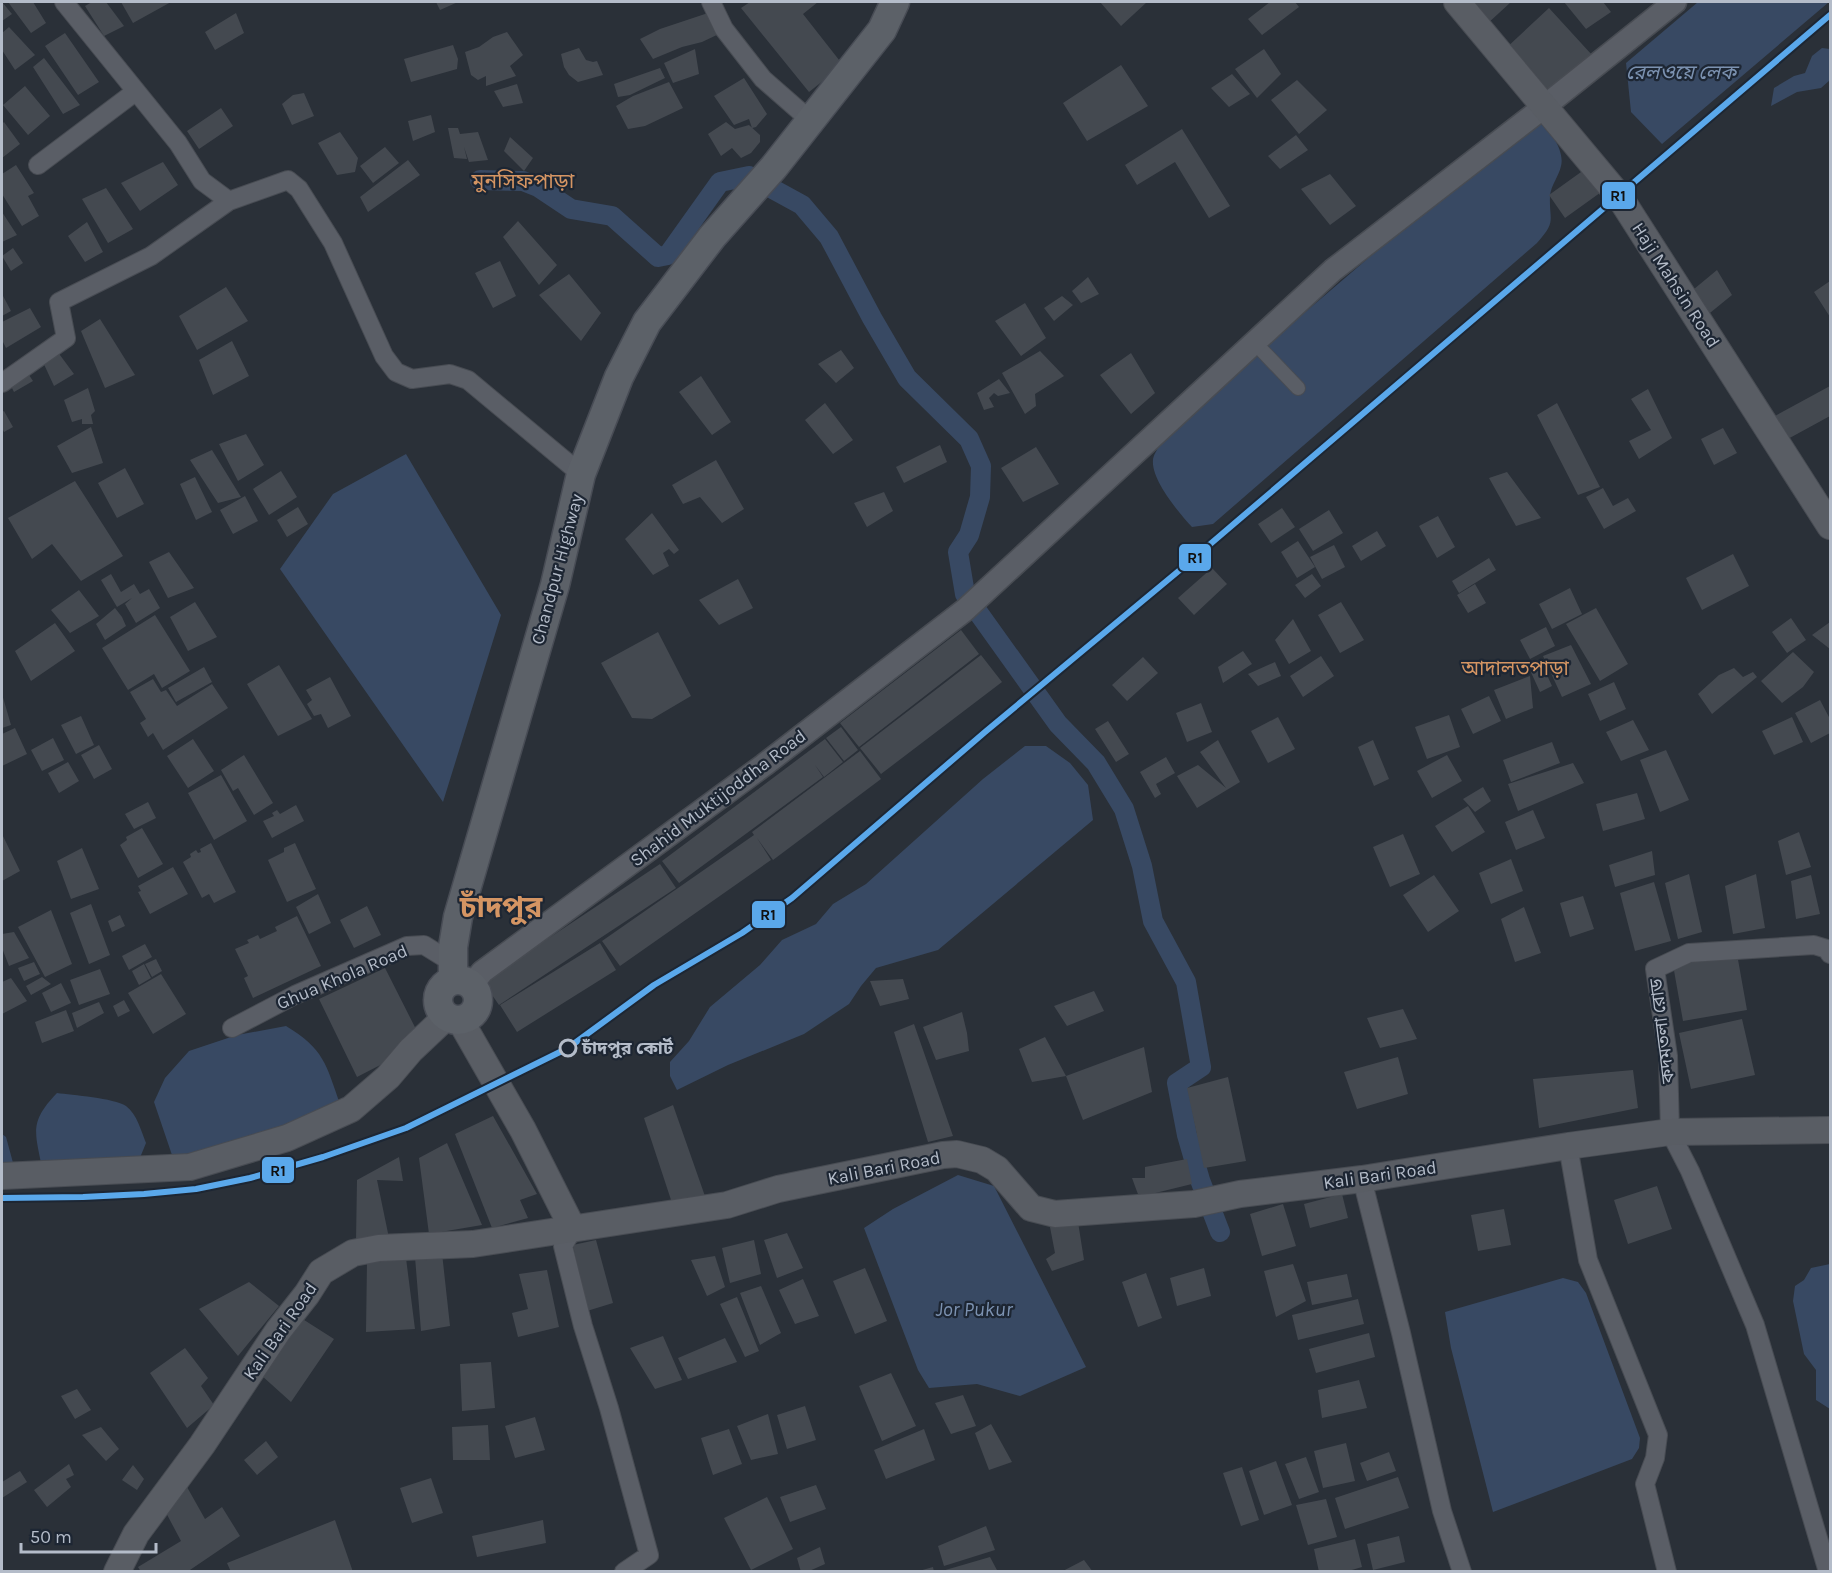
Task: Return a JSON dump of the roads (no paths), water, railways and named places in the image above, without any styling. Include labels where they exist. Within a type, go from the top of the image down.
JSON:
[{"type":"main road","name":"Chandpur Highway","points":[[453,1018],[472,1014],[478,1003],[478,996],[464,969],[458,917],[555,585],[581,474],[619,377],[647,322],[712,237],[774,167],[882,30],[895,2]]},
{"type":"main road","name":"Haji Mahsin Road","points":[[1457,2],[1619,196],[1829,520]]},
{"type":"main road","points":[[2,1176],[190,1167],[287,1138],[351,1109],[388,1077],[411,1050],[453,1018],[523,1130],[573,1230]]},
{"type":"main road","name":"Kali Bari Road","points":[[117,1572],[136,1534],[202,1445],[278,1331],[321,1272],[353,1253],[379,1248],[474,1244],[727,1205],[777,1190],[943,1155],[957,1154],[982,1160],[998,1169],[1031,1208],[1055,1214],[1194,1204],[1240,1194],[1362,1179],[1670,1132],[1830,1130]]},
{"type":"street","points":[[64,2],[178,143],[202,181],[229,201]]},
{"type":"street","points":[[711,2],[724,29],[763,80],[811,121]]},
{"type":"street","name":"Shahid Muktijoddha Road","points":[[464,969],[764,765],[965,610],[1333,270],[1545,106],[1674,2]]},
{"type":"street","points":[[38,165],[135,92]]},
{"type":"street","points":[[2,383],[66,338],[59,302],[152,256],[229,201],[288,180],[299,189],[333,243],[384,356],[396,372],[412,379],[450,374],[468,380],[581,474]]},
{"type":"street","points":[[1254,342],[1298,388]]},
{"type":"street","name":"Ghua Khola Road","points":[[232,1028],[295,995],[407,946],[424,945],[464,969]]},
{"type":"street","name":"কদমতলা রোড","points":[[1670,1132],[1668,1056],[1655,969],[1689,953],[1723,950],[1814,945],[1827,949],[1830,954]]},
{"type":"street","points":[[1670,1132],[1690,1171],[1755,1325],[1828,1572]]},
{"type":"street","points":[[1568,1146],[1588,1260],[1658,1435],[1655,1458],[1645,1484],[1667,1572]]},
{"type":"street","points":[[1362,1179],[1442,1511],[1462,1572]]},
{"type":"street","points":[[573,1230],[563,1246],[649,1555],[624,1572]]},
{"type":"water","name":"রেলওয়ে লেক","points":[[1698,2],[1829,2],[1662,144],[1631,112],[1626,63]]},
{"type":"water","points":[[1822,48],[1830,49],[1830,80],[1821,88],[1797,92],[1771,106],[1774,88],[1794,76],[1805,73],[1812,56]]},
{"type":"water","points":[[1540,121],[1556,141],[1562,160],[1551,192],[1550,225],[1537,243],[1213,524],[1192,527],[1167,496],[1156,477],[1153,460],[1159,446],[1282,332],[1520,128]]},
{"type":"water","points":[[406,454],[501,615],[443,802],[280,569],[333,494]]},
{"type":"water","points":[[1025,746],[1046,746],[1070,763],[1088,785],[1093,820],[938,950],[876,968],[849,1004],[804,1034],[728,1065],[677,1090],[670,1076],[670,1062],[689,1041],[710,1007],[760,965],[782,940],[816,924],[833,904],[866,884],[983,779]]},
{"type":"water","points":[[286,1026],[299,1034],[316,1050],[327,1068],[340,1104],[274,1141],[173,1158],[154,1102],[165,1078],[189,1051],[237,1035]]},
{"type":"water","points":[[57,1093],[112,1101],[130,1109],[146,1143],[137,1165],[42,1168],[36,1128],[42,1112]]},
{"type":"water","points":[[2,1134],[6,1137],[15,1170],[2,1170]]},
{"type":"water","name":"Jor Pukur","points":[[958,1175],[994,1186],[1086,1367],[1020,1396],[977,1384],[929,1388],[918,1370],[864,1228],[893,1209]]},
{"type":"water","points":[[1830,1264],[1830,1409],[1816,1400],[1816,1370],[1804,1354],[1793,1301],[1795,1286],[1804,1280],[1811,1268]]},
{"type":"water","points":[[1563,1278],[1578,1282],[1586,1293],[1640,1438],[1639,1448],[1632,1459],[1493,1512],[1451,1348],[1445,1312]]},
{"type":"waterway","points":[[480,180],[523,181],[538,187],[571,209],[612,216],[658,257],[668,255],[720,182],[749,176],[802,205],[829,237],[907,378],[969,439],[981,466],[980,497],[969,535],[958,552],[965,594],[1058,724],[1096,763],[1124,809],[1142,866],[1153,921],[1186,982],[1201,1067],[1177,1083],[1187,1135],[1200,1180],[1220,1232]]},
{"type":"place","name":"চাঁদপুর কোর্ট","points":[[568,1048]]},
{"type":"district","name":"মুনসিফপাড়া","points":[[523,181]]},
{"type":"district","name":"আদালতপাড়া","points":[[1515,668]]},
{"type":"district","name":"চাঁদপুর","points":[[501,907]]}]
